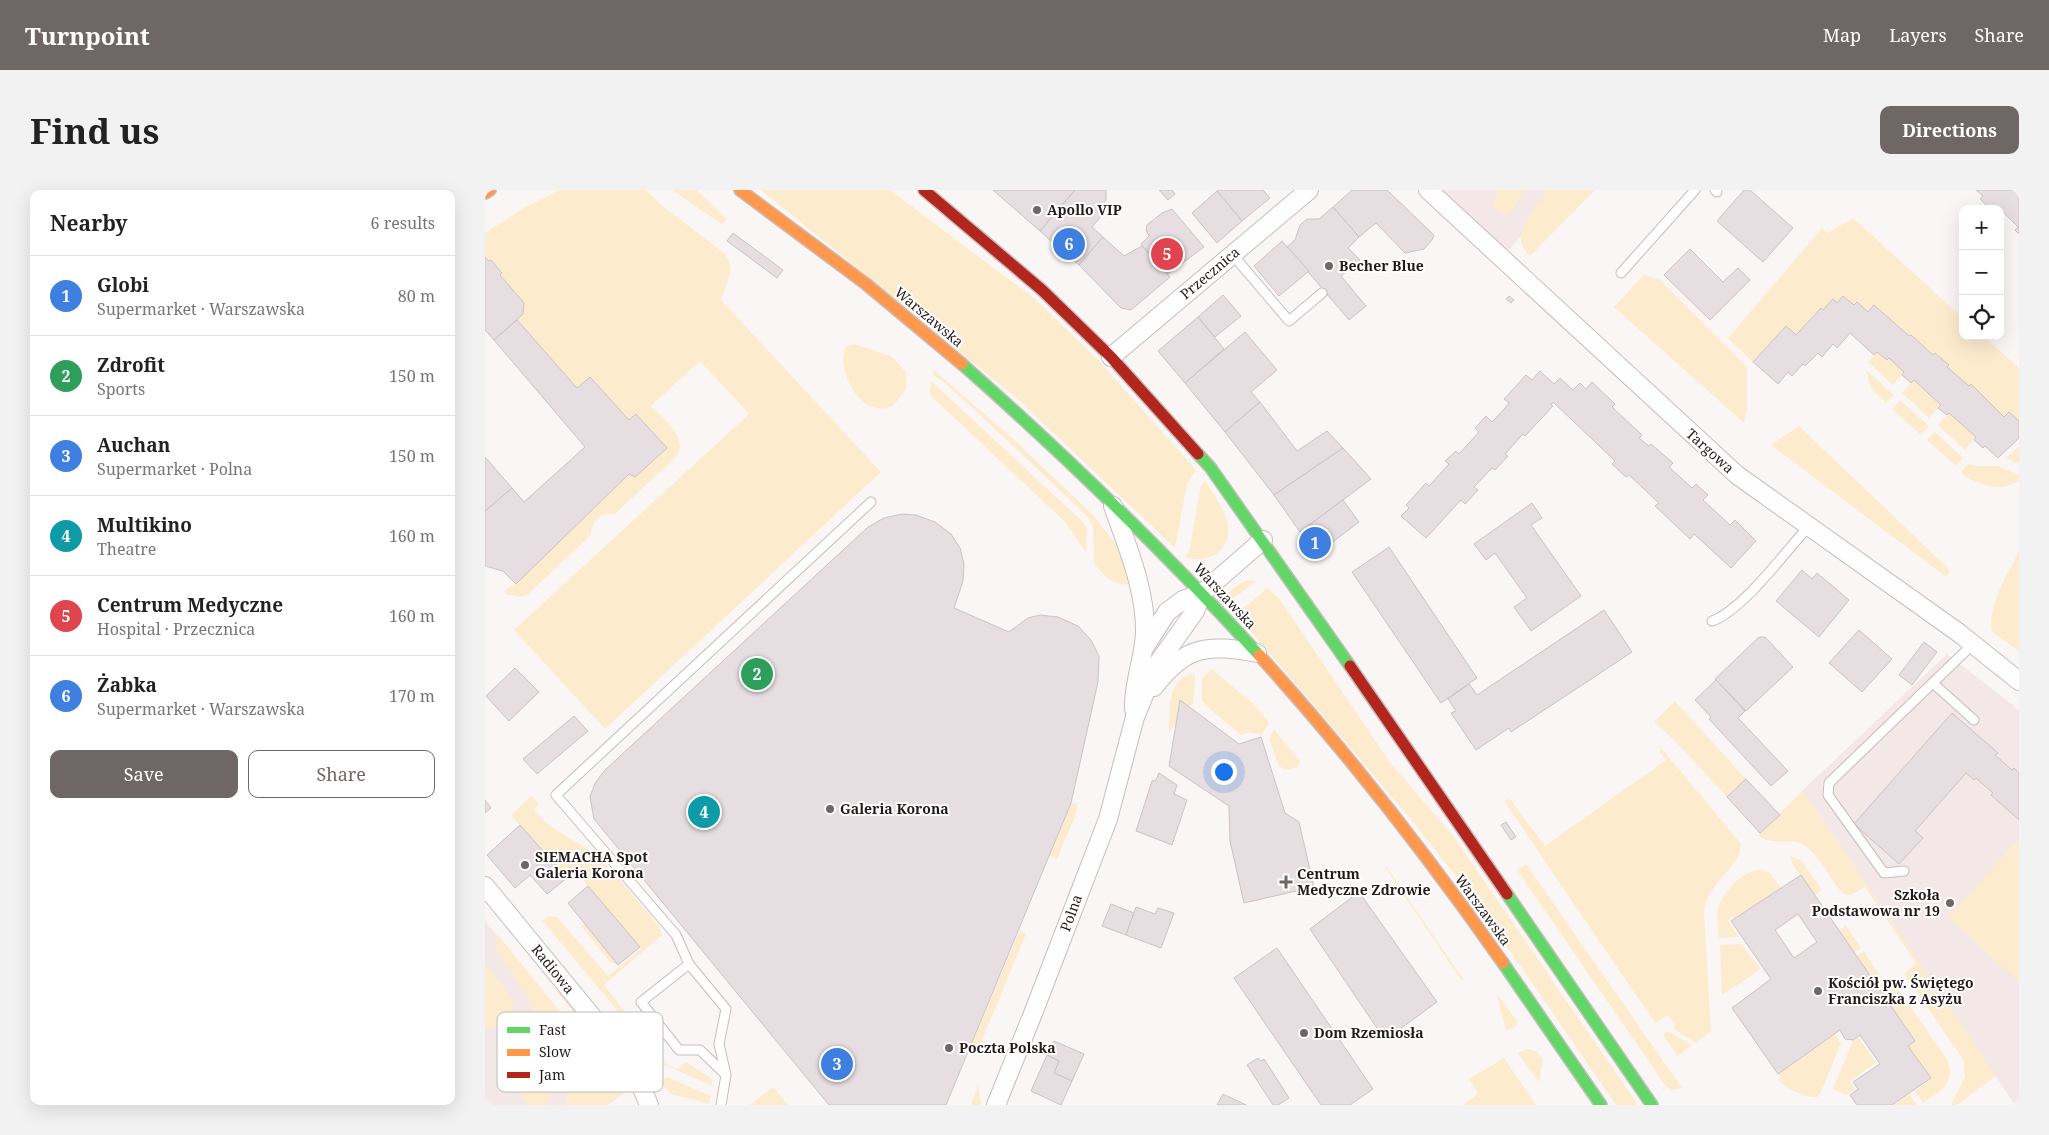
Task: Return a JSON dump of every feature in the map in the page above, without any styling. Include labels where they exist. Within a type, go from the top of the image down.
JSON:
[{"type":"main road","points":[[485,193],[490,190]]},
{"type":"main road","name":"Warszawska","points":[[924,190],[1042,290],[1111,357],[1200,455],[1263,540],[1652,1105]]},
{"type":"main road","name":"Warszawska","points":[[743,191],[828,254],[937,343],[1111,501],[1202,593],[1325,730],[1390,810],[1479,928],[1601,1105]]},
{"type":"street","name":"Targowa","points":[[1428,190],[1715,457],[1973,644],[2019,681]]},
{"type":"street","name":"Przecznica","points":[[1111,357],[1302,192]]},
{"type":"street","name":"Polna","points":[[1111,501],[1132,560],[1144,618],[1143,648],[1134,686],[1135,717]]},
{"type":"street","name":"Polna","points":[[1143,648],[1167,612],[1183,600],[1202,593],[1263,540]]},
{"type":"street","name":"Polna","points":[[995,1105],[1032,1016],[1107,819],[1135,717],[1156,666],[1195,611],[1202,593]]},
{"type":"street","name":"Polna","points":[[1135,717],[1167,670],[1182,657],[1213,649],[1257,653]]},
{"type":"street","name":"Radiowa","points":[[485,886],[588,1012]]},
{"type":"street","name":"Radiowa","points":[[644,1092],[649,1105]]},
{"type":"lane","points":[[1621,273],[1695,190]]},
{"type":"lane","points":[[1232,254],[1289,322],[1322,294]]},
{"type":"lane","points":[[721,1105],[726,1075],[719,1044],[725,1009],[689,964],[676,935],[556,795],[871,502]]},
{"type":"lane","points":[[1712,621],[1720,618],[1741,601],[1808,526]]},
{"type":"lane","points":[[1904,871],[1884,874],[1827,796],[1829,783],[1934,684],[1973,644]]},
{"type":"lane","points":[[1934,684],[1974,720]]},
{"type":"lane","points":[[649,1012],[641,1002],[689,964]]},
{"type":"lane","points":[[663,1030],[679,1050],[700,1050],[726,1075]]},
{"type":"shaded area","points":[[559,190],[646,190],[659,203],[725,254],[730,271],[721,300],[881,472],[605,729],[514,630],[749,414],[700,361],[651,406],[669,424],[678,437],[679,451],[675,458],[615,514],[605,514],[597,518],[591,535],[528,594],[520,597],[505,594],[504,591],[516,583],[629,474],[635,477],[667,448],[637,414],[629,420],[590,377],[577,388],[517,320],[523,314],[524,303],[500,275],[502,272],[491,260],[489,261],[485,257],[485,233],[525,207]]},
{"type":"shaded area","points":[[672,190],[697,190],[727,219],[723,225]]},
{"type":"shaded area","points":[[761,190],[890,190],[1035,299],[1099,361],[1196,470],[1187,484],[1175,548],[1020,401]]},
{"type":"shaded area","points":[[1428,190],[1565,190],[1505,254]]},
{"type":"shaded area","points":[[1499,190],[1525,190],[1508,216],[1492,207]]},
{"type":"shaded area","points":[[1546,190],[1595,190],[1530,256],[1523,248],[1522,232],[1525,223]]},
{"type":"shaded area","points":[[1853,218],[1959,314],[1959,340],[1988,340],[2019,368],[2019,421],[2004,417],[1971,384],[1969,386],[1947,367],[1949,365],[1936,353],[1933,355],[1874,305],[1868,312],[1857,302],[1854,305],[1843,296],[1837,303],[1833,300],[1823,310],[1820,308],[1796,335],[1785,326],[1753,362],[1728,338],[1822,228],[1828,233]]},
{"type":"shaded area","points":[[1644,275],[1660,280],[1747,367],[1747,408],[1744,423],[1614,307]]},
{"type":"shaded area","points":[[854,344],[891,356],[906,372],[906,389],[893,406],[881,409],[870,406],[860,399],[853,389],[847,378],[843,356],[846,347]]},
{"type":"shaded area","points":[[1877,352],[1886,360],[1889,358],[1904,372],[1893,385],[1868,362]]},
{"type":"shaded area","points":[[934,370],[1012,438],[1093,515],[1118,547],[1129,584],[1119,584],[1109,579],[1094,563],[1093,527],[1088,517],[945,383],[933,375]]},
{"type":"shaded area","points":[[1866,370],[1894,395],[1886,403],[1871,388]]},
{"type":"shaded area","points":[[1914,380],[1941,405],[1929,418],[1902,393]]},
{"type":"shaded area","points":[[931,381],[1082,521],[1087,529],[1086,552],[1064,521],[930,395]]},
{"type":"shaded area","points":[[1900,400],[1929,426],[1921,435],[1892,409]]},
{"type":"shaded area","points":[[1949,413],[1976,437],[1965,450],[1938,425]]},
{"type":"shaded area","points":[[1799,426],[1950,570],[1946,577],[1771,445]]},
{"type":"shaded area","points":[[1935,432],[1963,458],[1956,466],[1927,440]]},
{"type":"shaded area","points":[[2019,446],[2019,464],[2006,458]]},
{"type":"shaded area","points":[[1968,464],[1999,466],[2019,476],[2019,480],[2012,484],[1998,487],[1976,482],[1961,472]]},
{"type":"shaded area","points":[[1205,481],[1222,508],[1226,518],[1228,537],[1224,546],[1216,554],[1205,559],[1193,559],[1185,557],[1189,552],[1201,486]]},
{"type":"shaded area","points":[[2019,551],[2019,651],[1992,632],[1991,621],[1995,600]]},
{"type":"shaded area","points":[[1256,581],[1227,604],[1226,599],[1232,589],[1242,582]]},
{"type":"shaded area","points":[[1268,588],[1281,601],[1389,761],[1454,837],[1638,1105],[1616,1105],[1477,903],[1409,817],[1236,614]]},
{"type":"shaded area","name":"Szkoła Podstawowa nr 19","points":[[1947,654],[2019,710],[2019,1105],[2015,1105],[1803,790]]},
{"type":"shaded area","points":[[1210,670],[1213,670],[1252,703],[1269,722],[1262,735],[1249,732],[1241,735],[1205,705],[1202,700],[1202,679]]},
{"type":"shaded area","points":[[1191,674],[1195,675],[1193,704],[1189,706],[1180,700],[1177,721],[1169,733],[1173,690],[1183,677]]},
{"type":"shaded area","points":[[1675,701],[1746,779],[1727,797],[1673,739],[1654,722]]},
{"type":"shaded area","points":[[1274,729],[1300,761],[1298,767],[1285,770],[1279,766],[1269,739]]},
{"type":"shaded area","points":[[1662,749],[1741,844],[1735,861],[1716,884],[1706,902],[1704,913],[1711,1031],[1695,1043],[1673,1028],[1675,1025],[1668,1015],[1655,1023],[1504,801],[1509,798],[1545,846],[1666,760],[1659,751]]},
{"type":"shaded area","points":[[1803,790],[1996,1076],[1957,1105],[1951,1105],[1965,1077],[1963,1059],[1904,974],[1916,963],[1865,887],[1851,895],[1844,894],[1834,883],[1816,856],[1805,846],[1793,842],[1763,839],[1758,835]]},
{"type":"shaded area","points":[[532,796],[539,804],[534,810],[547,824],[600,857],[659,926],[662,935],[604,985],[625,1012],[618,1012],[542,920],[549,916],[557,917],[608,976],[641,949],[578,874],[569,880],[511,815]]},
{"type":"shaded area","points":[[1071,803],[1077,804],[1076,814],[1057,859],[1050,856]]},
{"type":"shaded area","points":[[2015,843],[2019,847],[2019,982],[1948,917]]},
{"type":"shaded area","points":[[1790,856],[1801,860],[1822,890],[1814,896],[1792,863]]},
{"type":"shaded area","points":[[1526,864],[1682,1088],[1672,1090],[1665,1085],[1517,870]]},
{"type":"shaded area","points":[[1386,866],[1463,979],[1461,980]]},
{"type":"shaded area","points":[[1761,870],[1770,873],[1781,888],[1735,919],[1733,917],[1728,921],[1739,937],[1719,938],[1717,912],[1724,896],[1734,883],[1747,873]]},
{"type":"shaded area","points":[[485,921],[560,1012],[497,1012],[497,1092],[625,1092],[608,1105],[485,1105]]},
{"type":"shaded area","points":[[585,923],[617,964],[611,963],[581,926]]},
{"type":"shaded area","points":[[1846,925],[1861,948],[1854,953],[1839,931]]},
{"type":"shaded area","points":[[1020,930],[1026,934],[980,1045],[976,1048],[971,1046]]},
{"type":"shaded area","points":[[498,935],[560,1012],[531,1012],[532,1004],[497,951]]},
{"type":"shaded area","points":[[1741,944],[1761,969],[1722,995],[1720,945]]},
{"type":"shaded area","points":[[1864,951],[1881,978],[1892,980],[1901,994],[1888,1003],[1856,956]]},
{"type":"shaded area","points":[[485,964],[512,997],[513,1010],[512,1012],[497,1012],[497,1026],[485,1028]]},
{"type":"shaded area","points":[[556,991],[567,993],[582,1012],[573,1012]]},
{"type":"shaded area","points":[[1496,993],[1518,1022],[1516,1026],[1506,1031]]},
{"type":"shaded area","points":[[1904,998],[1947,1059],[1950,1067],[1949,1080],[1941,1090],[1923,1103],[1915,1091],[1931,1079],[1908,1046],[1914,1041],[1891,1007]]},
{"type":"shaded area","points":[[1668,1031],[1692,1045],[1678,1056],[1663,1035]]},
{"type":"shaded area","points":[[1835,1034],[1841,1043],[1821,1092],[1817,1097],[1796,1092],[1778,1080],[1781,1078],[1778,1074]]},
{"type":"shaded area","points":[[1858,1037],[1876,1063],[1850,1081],[1855,1089],[1846,1095],[1833,1089],[1853,1040]]},
{"type":"shaded area","points":[[1527,1049],[1536,1051],[1543,1059],[1539,1082],[1518,1053]]},
{"type":"shaded area","points":[[1504,1058],[1536,1105],[1462,1105],[1478,1094],[1469,1079]]},
{"type":"shaded area","points":[[663,1060],[666,1064],[678,1069],[686,1062],[711,1078],[713,1086],[663,1064]]},
{"type":"shaded area","points":[[667,1077],[711,1096],[709,1104],[671,1094],[663,1085],[663,1080]]},
{"type":"shaded area","points":[[978,1085],[981,1105],[971,1105]]},
{"type":"shaded area","points":[[773,1087],[788,1105],[750,1105]]},
{"type":"shaded area","points":[[519,1092],[549,1092],[548,1105],[529,1105]]},
{"type":"shaded area","points":[[567,1092],[625,1092],[608,1105],[567,1105]]},
{"type":"shaded area","points":[[1910,1094],[1917,1105],[1894,1105]]},
{"type":"building","name":"Apollo VIP","points":[[993,190],[1075,190],[1040,231]]},
{"type":"building","points":[[1075,190],[1106,190],[1106,200],[1098,211],[1102,215],[1092,227],[1103,237],[1079,265],[1040,231]]},
{"type":"building","points":[[1159,190],[1172,190],[1175,194],[1168,200]]},
{"type":"building","points":[[1218,190],[1263,190],[1270,198],[1242,221]]},
{"type":"building","points":[[1352,190],[1387,190],[1434,235],[1432,240],[1424,249],[1405,253],[1376,223],[1359,237],[1333,207]]},
{"type":"building","points":[[1744,190],[1750,190],[1793,228],[1763,262],[1717,221]]},
{"type":"building","points":[[1976,190],[2019,190],[2019,234],[2015,230],[2018,227],[2004,213],[2004,205],[1987,205],[1980,199],[1983,196]]},
{"type":"building","points":[[1217,191],[1242,221],[1217,243],[1192,213]]},
{"type":"building","name":"Becher Blue","points":[[1333,207],[1359,237],[1348,248],[1360,260],[1341,276],[1366,306],[1349,320],[1287,247],[1295,240],[1300,225],[1307,219],[1319,219]]},
{"type":"building","points":[[1172,209],[1204,247],[1168,274],[1141,244],[1149,236],[1146,230],[1147,225],[1162,213]]},
{"type":"building","points":[[733,233],[783,270],[777,278],[727,241]]},
{"type":"building","points":[[1103,237],[1124,256],[1142,246],[1170,277],[1131,310],[1121,308],[1079,265]]},
{"type":"building","points":[[1282,241],[1309,271],[1279,296],[1254,266]]},
{"type":"building","points":[[1690,249],[1723,282],[1738,268],[1750,280],[1710,320],[1664,275]]},
{"type":"building","points":[[485,257],[489,261],[491,260],[502,273],[500,275],[524,303],[523,314],[494,340],[485,330]]},
{"type":"building","points":[[1223,295],[1241,316],[1215,337],[1198,317]]},
{"type":"building","points":[[1509,296],[1514,300],[1511,303],[1506,299]]},
{"type":"building","points":[[1843,296],[1854,305],[1857,302],[1868,312],[1874,305],[1909,336],[1911,335],[1933,355],[1935,353],[1949,365],[1947,367],[1969,386],[1971,384],[2004,417],[2009,412],[2019,421],[2019,438],[1998,458],[1985,446],[1983,448],[1974,440],[1976,437],[1949,413],[1947,415],[1938,408],[1941,405],[1914,380],[1911,383],[1902,375],[1904,372],[1889,358],[1887,360],[1877,352],[1874,355],[1850,333],[1837,348],[1833,344],[1822,357],[1818,353],[1805,366],[1803,364],[1792,376],[1788,372],[1778,384],[1753,362],[1786,326],[1796,335],[1821,308],[1823,310],[1833,299],[1837,303]]},
{"type":"building","points":[[1198,317],[1224,349],[1185,383],[1158,351]]},
{"type":"building","points":[[517,320],[577,388],[590,377],[629,420],[636,414],[667,448],[635,477],[629,474],[516,584],[503,571],[485,566],[485,511],[512,488],[524,502],[585,447],[494,340]]},
{"type":"building","points":[[1245,332],[1277,370],[1251,392],[1260,402],[1225,432],[1185,383]]},
{"type":"building","points":[[1540,371],[1554,384],[1560,378],[1573,390],[1580,383],[1586,389],[1592,382],[1615,404],[1612,407],[1642,435],[1639,438],[1649,446],[1651,444],[1673,463],[1669,467],[1692,488],[1696,484],[1708,495],[1703,500],[1730,525],[1735,520],[1756,541],[1731,568],[1694,534],[1690,539],[1655,506],[1659,503],[1629,475],[1626,477],[1612,464],[1615,461],[1553,402],[1551,405],[1553,406],[1505,454],[1508,456],[1495,470],[1492,468],[1474,487],[1478,490],[1465,504],[1461,500],[1426,538],[1401,516],[1409,508],[1406,505],[1426,483],[1429,486],[1449,464],[1445,461],[1456,451],[1459,454],[1479,432],[1475,428],[1486,416],[1492,422],[1505,408],[1509,403],[1504,399],[1526,375],[1532,380]]},
{"type":"building","points":[[1260,402],[1297,451],[1327,431],[1343,448],[1274,495],[1225,432]]},
{"type":"building","points":[[1343,448],[1371,479],[1300,532],[1274,495]]},
{"type":"building","points":[[485,457],[512,488],[485,511]]},
{"type":"building","points":[[1343,500],[1359,522],[1317,554],[1300,532]]},
{"type":"building","points":[[1532,503],[1542,518],[1531,525],[1581,596],[1531,631],[1514,607],[1527,598],[1495,553],[1486,560],[1474,544]]},
{"type":"building","name":"Galeria Korona","points":[[902,514],[916,515],[935,522],[951,534],[960,548],[964,564],[963,581],[954,608],[1009,632],[1028,618],[1040,615],[1058,617],[1078,626],[1091,640],[1099,656],[1098,682],[1071,803],[946,1105],[829,1105],[594,819],[590,797],[595,783],[605,770],[868,527],[884,518]]},
{"type":"building","points":[[1389,547],[1477,678],[1441,703],[1352,572]]},
{"type":"building","points":[[1802,570],[1812,579],[1817,573],[1849,600],[1819,637],[1776,601]]},
{"type":"building","points":[[1604,610],[1632,652],[1511,732],[1509,728],[1476,750],[1451,713],[1456,711],[1448,699],[1469,684],[1477,695]]},
{"type":"building","points":[[1859,630],[1892,659],[1862,692],[1829,663]]},
{"type":"building","points":[[1759,637],[1765,637],[1793,667],[1746,711],[1715,679]]},
{"type":"building","points":[[1924,642],[1937,652],[1912,685],[1899,675]]},
{"type":"building","points":[[515,668],[539,692],[509,721],[486,696]]},
{"type":"building","points":[[1716,680],[1745,711],[1738,718],[1788,771],[1771,786],[1709,719],[1711,717],[1695,700]]},
{"type":"building","points":[[1180,700],[1239,744],[1261,737],[1285,813],[1299,822],[1314,887],[1244,903],[1230,841],[1229,806],[1169,766]]},
{"type":"building","points":[[1952,713],[1998,753],[1995,755],[2012,770],[2014,768],[2019,773],[2019,820],[1991,795],[1993,793],[1976,778],[1974,780],[1966,773],[1915,831],[1923,838],[1899,864],[1854,824]]},
{"type":"building","points":[[574,716],[588,731],[537,774],[523,759]]},
{"type":"building","points":[[1159,773],[1177,785],[1174,794],[1187,800],[1172,845],[1136,831],[1152,781],[1156,780]]},
{"type":"building","points":[[1746,779],[1780,815],[1760,833],[1727,797]]},
{"type":"building","points":[[485,800],[491,808],[485,813]]},
{"type":"building","points":[[1506,822],[1516,837],[1511,840],[1501,825]]},
{"type":"building","name":"SIEMACHA Spot Galeria Korona","points":[[520,825],[567,878],[547,894],[530,875],[515,888],[487,855]]},
{"type":"building","name":"Kościół pw. Świętego Franciszka z Asyżu","points":[[1801,875],[1915,1041],[1908,1046],[1931,1078],[1892,1105],[1857,1105],[1850,1095],[1858,1089],[1853,1082],[1880,1064],[1860,1035],[1853,1040],[1845,1039],[1840,1030],[1778,1074],[1732,1008],[1771,979],[1731,921]],"holes":[[[1798,914],[1817,942],[1794,958],[1775,930]]]},
{"type":"building","points":[[588,886],[640,947],[618,965],[568,903]]},
{"type":"building","points":[[1359,892],[1437,1002],[1385,1040],[1310,929]]},
{"type":"building","points":[[1111,904],[1134,913],[1126,935],[1102,926]]},
{"type":"building","points":[[1136,907],[1155,914],[1158,908],[1174,913],[1161,948],[1126,935]]},
{"type":"building","name":"Dom Rzemiosła","points":[[1277,948],[1373,1089],[1350,1105],[1321,1105],[1234,978]]},
{"type":"building","points":[[1054,1041],[1084,1054],[1072,1081],[1054,1073],[1059,1061],[1047,1055]]},
{"type":"building","points":[[1047,1055],[1059,1061],[1054,1073],[1072,1081],[1061,1105],[1031,1091]]},
{"type":"building","points":[[1258,1058],[1261,1061],[1264,1059],[1289,1098],[1278,1105],[1273,1105],[1247,1065]]},
{"type":"building","points":[[1223,1094],[1246,1105],[1217,1105]]},
{"type":"traffic: fast","points":[[962,364],[1115,506],[1188,579],[1259,655]]},
{"type":"traffic: fast","points":[[1198,454],[1210,467],[1350,666]]},
{"type":"traffic: fast","points":[[1507,894],[1652,1105]]},
{"type":"traffic: fast","points":[[1503,963],[1601,1105]]},
{"type":"traffic: slow","points":[[485,193],[490,190]]},
{"type":"traffic: slow","points":[[740,190],[866,284],[962,364]]},
{"type":"traffic: slow","points":[[1259,655],[1324,729],[1386,805],[1446,883],[1503,963]]},
{"type":"traffic: jam","points":[[924,190],[1042,290],[1111,357],[1198,454]]},
{"type":"traffic: jam","points":[[1350,666],[1507,894]]},
{"type":"place","name":"Apollo VIP","points":[[1037,210]]},
{"type":"place","name":"Żabka","points":[[1069,244]]},
{"type":"place","name":"Centrum Medyczne","points":[[1167,254]]},
{"type":"place","name":"Becher Blue","points":[[1329,266]]},
{"type":"place","name":"Globi","points":[[1315,543]]},
{"type":"place","name":"Zdrofit","points":[[757,674]]},
{"type":"place","name":"Galeria Korona","points":[[830,809]]},
{"type":"place","name":"Multikino","points":[[704,812]]},
{"type":"place","name":"SIEMACHA Spot Galeria Korona","points":[[525,865]]},
{"type":"place","name":"Centrum Medyczne Zdrowie","points":[[1286,882]]},
{"type":"place","name":"Szkoła Podstawowa nr 19","points":[[1950,903]]},
{"type":"place","name":"Kościół pw. Świętego Franciszka z Asyżu","points":[[1818,991]]},
{"type":"place","name":"Dom Rzemiosła","points":[[1304,1033]]},
{"type":"place","name":"Poczta Polska","points":[[949,1048]]},
{"type":"place","name":"Auchan","points":[[837,1064]]}]
